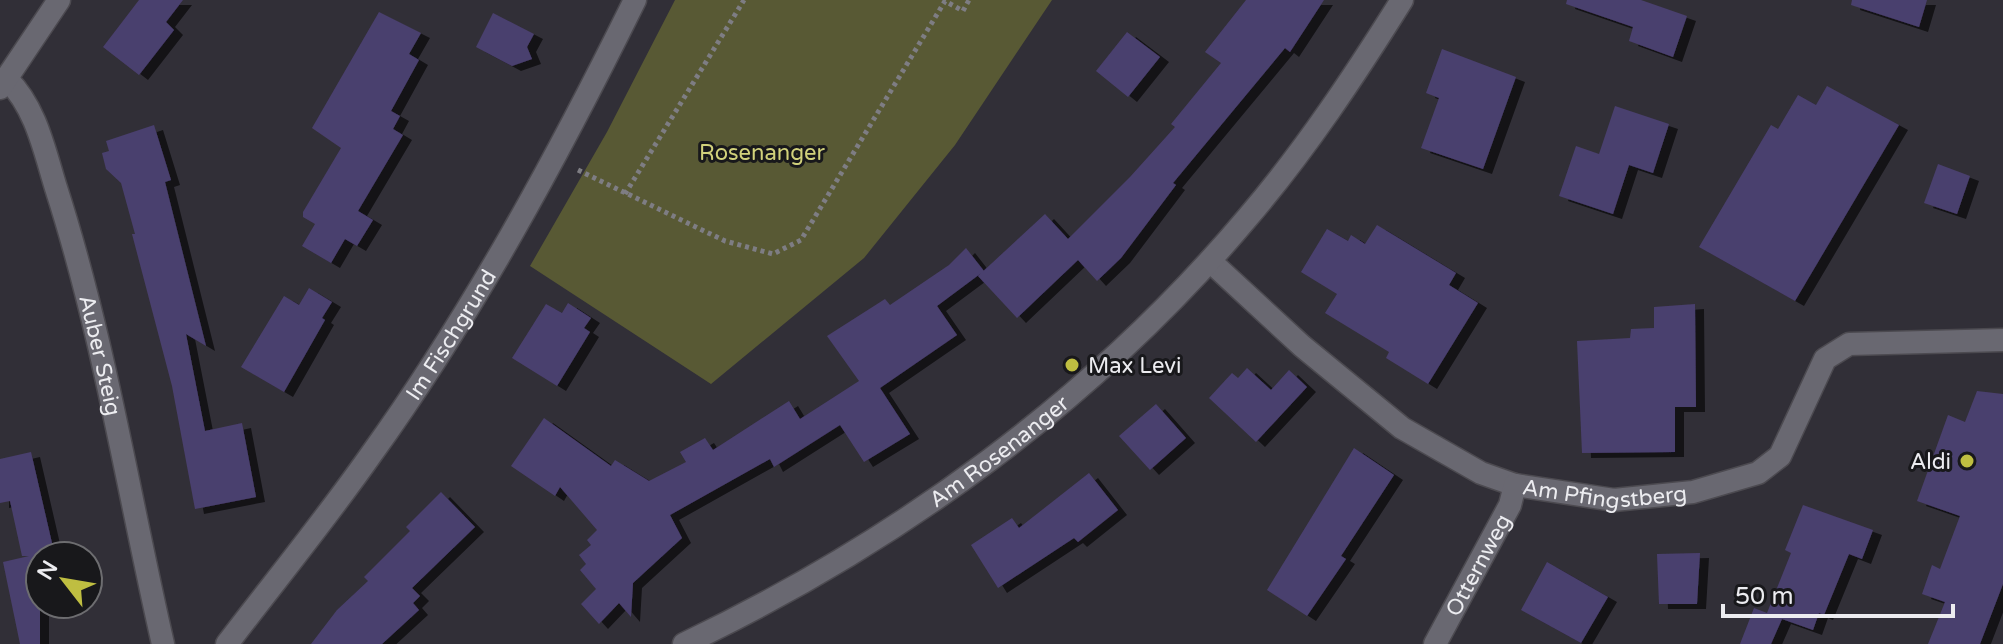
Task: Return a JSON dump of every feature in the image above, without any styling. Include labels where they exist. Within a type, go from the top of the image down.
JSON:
[{"type":"street","points":[[3,84],[59,0]]},
{"type":"street","name":"Im Fischgrund","points":[[227,644],[372,455],[499,257],[557,157],[635,0]]},
{"type":"street","name":"Am Rosenanger","points":[[684,644],[756,609],[957,486],[1133,340],[1210,261],[1304,146],[1402,0]]},
{"type":"street","name":"Auber Steig","points":[[3,84],[26,98],[69,229],[114,404],[163,644]]},
{"type":"street","name":"Am Pfingstberg","points":[[1210,261],[1302,346],[1402,428],[1481,473],[1515,485],[1614,500],[1693,492],[1758,473],[1780,456],[1825,359],[1849,344],[2003,340]]},
{"type":"street","name":"Otternweg","points":[[1435,644],[1510,505],[1515,485]]},
{"type":"path","points":[[625,194],[744,0]]},
{"type":"path","points":[[578,170],[725,241],[773,254],[801,240],[945,1],[963,11],[969,0]]},
{"type":"green space","name":"Rosenanger","points":[[675,0],[1052,0],[955,145],[864,258],[711,384],[530,266],[607,132]]},
{"type":"building","points":[[139,0],[183,0],[166,22],[174,30],[139,75],[103,47]]},
{"type":"building","points":[[1246,0],[1324,0],[1290,52],[1285,48],[1173,183],[1176,185],[1121,258],[1097,281],[1078,260],[1017,318],[978,276],[1045,214],[1068,239],[1130,177],[1175,127],[1171,124],[1221,63],[1205,52]]},
{"type":"building","points":[[1567,0],[1641,0],[1687,16],[1673,57],[1629,41],[1633,27],[1566,4]]},
{"type":"building","points":[[1852,0],[1927,0],[1919,27],[1851,5]]},
{"type":"building","points":[[379,12],[421,33],[409,54],[419,60],[391,111],[400,116],[393,129],[403,135],[358,211],[373,220],[357,246],[345,239],[331,263],[302,246],[315,224],[303,217],[303,212],[341,148],[312,128]]},
{"type":"building","points":[[493,13],[534,34],[527,47],[532,59],[512,66],[476,47]]},
{"type":"building","points":[[1127,32],[1160,57],[1128,97],[1096,71]]},
{"type":"building","points":[[1442,49],[1516,77],[1483,169],[1421,148],[1439,98],[1426,93]]},
{"type":"building","points":[[1827,86],[1899,125],[1795,301],[1699,247],[1771,125],[1778,129],[1798,95],[1816,105]]},
{"type":"building","points":[[1615,106],[1669,124],[1653,173],[1629,165],[1613,214],[1559,196],[1576,146],[1599,154]]},
{"type":"building","points":[[154,125],[171,180],[165,182],[206,346],[186,334],[205,431],[242,423],[256,497],[195,509],[172,386],[132,234],[135,234],[121,183],[106,169],[102,153],[109,151],[106,141]]},
{"type":"building","points":[[1938,164],[1970,176],[1957,214],[1924,203]]},
{"type":"building","points":[[1377,225],[1456,273],[1449,285],[1478,303],[1428,384],[1386,358],[1389,352],[1325,313],[1337,294],[1301,272],[1327,229],[1348,241],[1351,235],[1365,244]]},
{"type":"building","points":[[966,248],[984,271],[937,306],[957,335],[880,388],[910,434],[864,462],[840,425],[774,467],[770,459],[670,515],[682,538],[633,583],[631,617],[619,603],[599,624],[581,604],[596,589],[580,570],[586,564],[579,555],[591,545],[587,540],[597,530],[560,487],[555,496],[511,466],[544,418],[611,466],[615,460],[649,481],[686,462],[680,452],[705,438],[713,450],[789,401],[800,419],[859,381],[827,336],[885,299],[890,305],[949,265]]},
{"type":"building","points":[[309,288],[332,302],[284,392],[241,367],[284,296],[299,305]]},
{"type":"building","points":[[568,303],[591,318],[584,328],[590,332],[557,386],[512,358],[546,304],[562,313]]},
{"type":"building","points":[[1695,304],[1696,407],[1675,407],[1675,452],[1582,453],[1577,341],[1630,338],[1631,329],[1654,328],[1654,307]]},
{"type":"building","points":[[1247,368],[1271,390],[1289,370],[1307,387],[1256,442],[1209,398],[1232,373],[1238,378]]},
{"type":"building","points":[[1977,391],[2003,394],[2003,584],[1980,644],[1928,644],[1945,602],[1922,594],[1932,565],[1940,569],[1960,516],[1917,501],[1948,415],[1965,422]]},
{"type":"building","points":[[1156,404],[1186,438],[1150,470],[1119,436]]},
{"type":"building","points":[[1354,448],[1394,475],[1341,556],[1346,559],[1307,616],[1267,590]]},
{"type":"building","points":[[31,452],[51,540],[24,540],[24,556],[10,501],[0,503],[0,459]]},
{"type":"building","points":[[1089,473],[1118,510],[1078,542],[1074,538],[998,588],[971,545],[1012,518],[1019,528]]},
{"type":"building","points":[[441,492],[475,527],[412,588],[420,596],[413,603],[419,610],[382,644],[311,644],[337,610],[368,581],[364,577],[410,531],[406,527]]},
{"type":"building","points":[[1803,505],[1873,530],[1862,559],[1849,554],[1824,615],[1819,613],[1813,630],[1782,619],[1771,644],[1740,644],[1754,608],[1767,613],[1791,553],[1785,550]]},
{"type":"building","points":[[1700,553],[1697,604],[1659,604],[1657,554]]},
{"type":"building","points":[[24,557],[24,620],[40,620],[40,644],[20,644],[3,562]]},
{"type":"building","points":[[1547,562],[1608,597],[1581,643],[1521,610]]},
{"type":"place","name":"Max Levi","points":[[1072,365]]},
{"type":"place","name":"Aldi","points":[[1967,461]]}]
